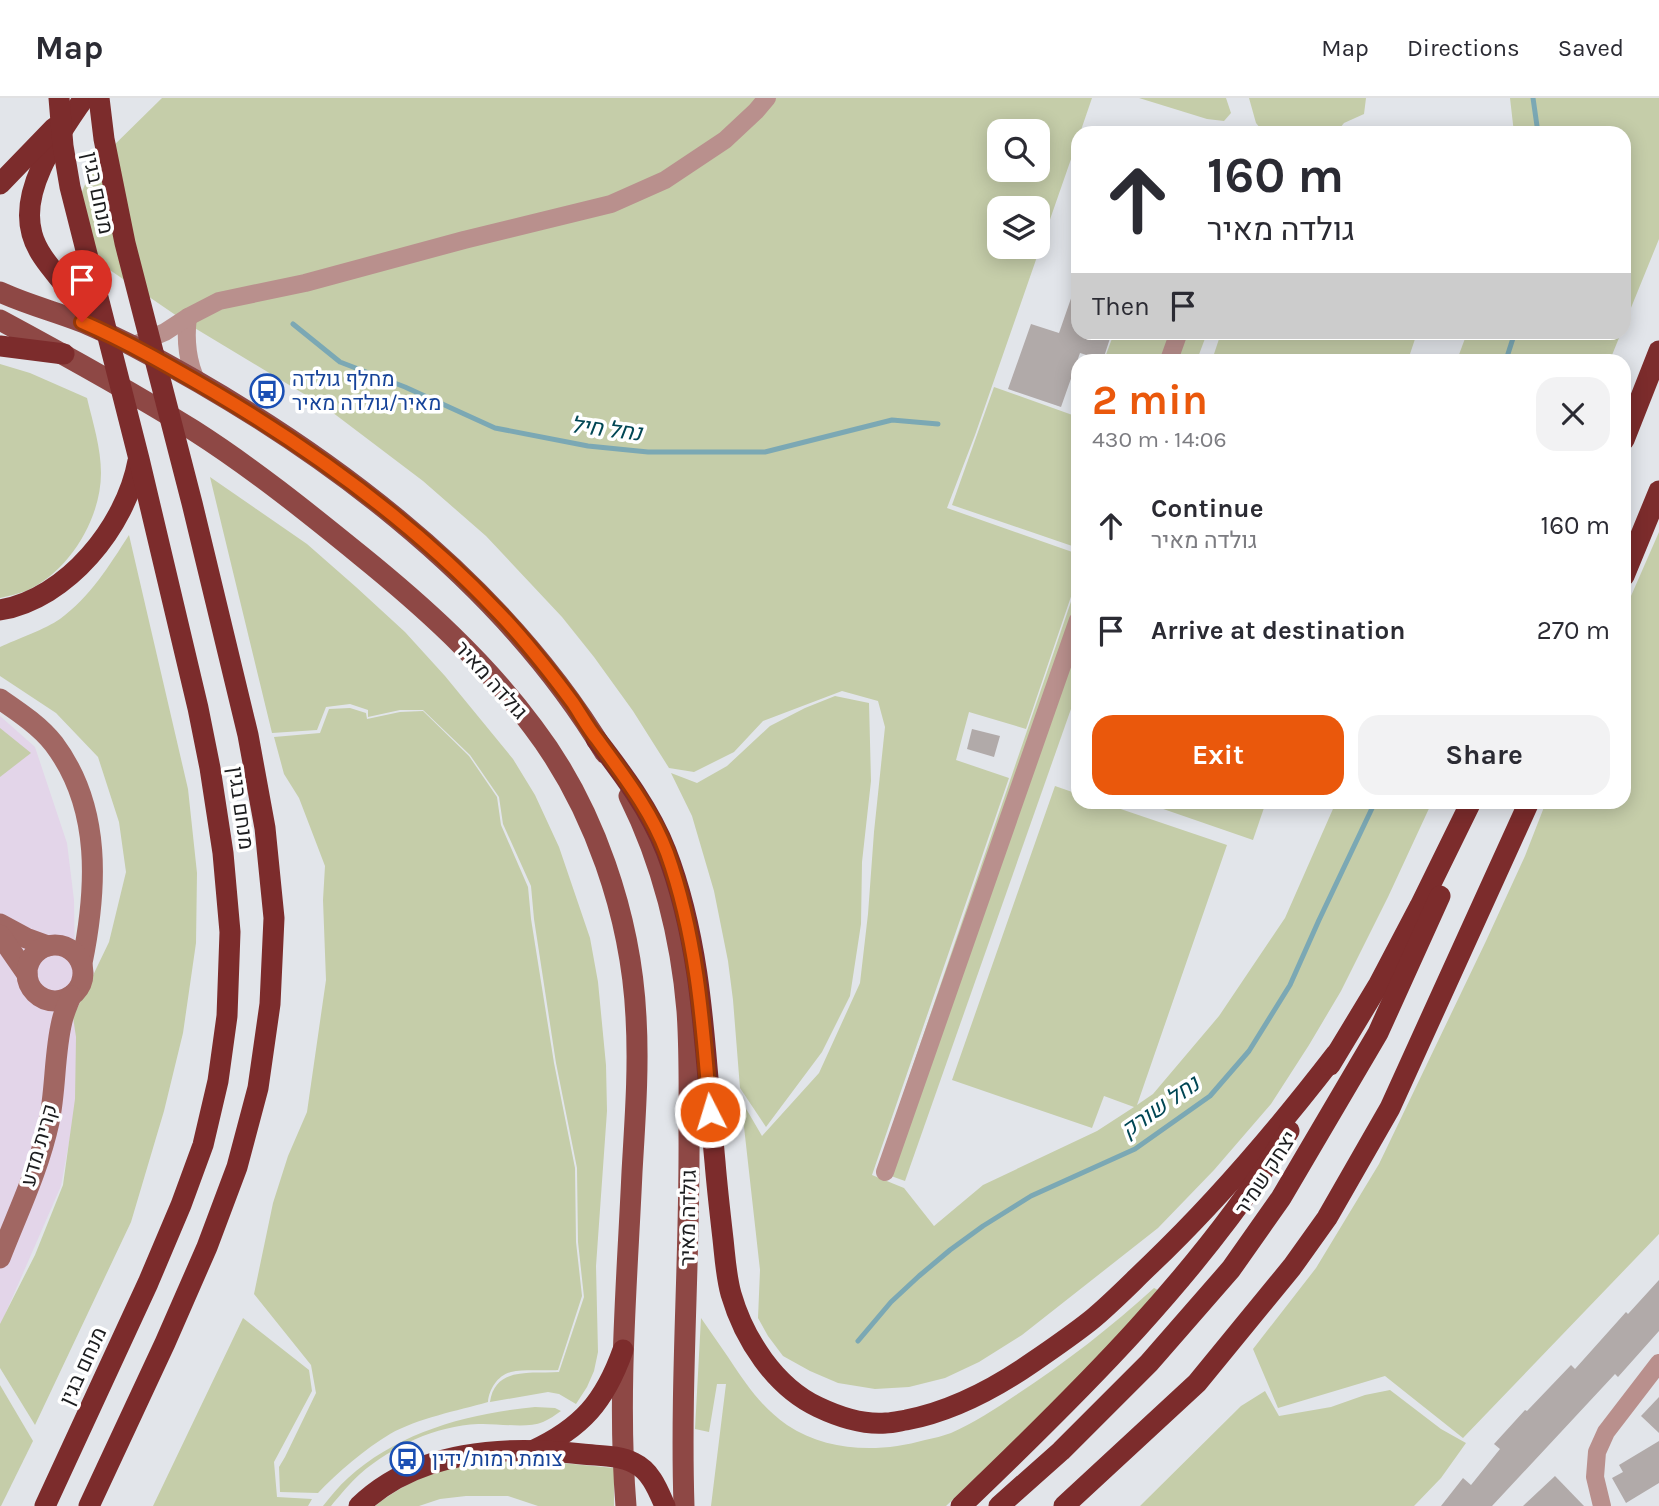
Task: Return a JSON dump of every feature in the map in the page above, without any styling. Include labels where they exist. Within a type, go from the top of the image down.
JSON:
[{"type":"highway","name":"מנחם בגין","points":[[46,1504],[148,1283],[203,1144],[218,1081],[227,1016],[230,932],[223,853],[198,709],[139,458],[69,187],[59,98]]},
{"type":"highway","points":[[0,184],[83,98]]},
{"type":"highway","points":[[83,98],[42,168],[30,201],[30,218],[32,234],[38,248],[101,330]]},
{"type":"highway","name":"מנחם בגין","points":[[89,1506],[181,1307],[237,1167],[258,1088],[270,1004],[274,918],[265,828],[248,735],[125,243],[106,152],[99,98]]},
{"type":"highway","points":[[0,346],[64,354]]},
{"type":"highway","points":[[1631,422],[1659,351]]},
{"type":"highway","points":[[0,610],[39,597],[63,582],[91,555],[121,510],[139,458]]},
{"type":"highway","points":[[1631,559],[1659,491]]},
{"type":"highway","points":[[596,739],[631,785],[650,817],[666,851],[683,905],[695,962],[703,1026],[718,1198],[731,1293],[744,1327],[763,1361],[783,1383],[808,1402],[828,1412],[854,1421],[885,1424],[922,1417],[952,1408],[986,1392],[1050,1350],[1092,1320],[1184,1233],[1242,1171],[1336,1054]]},
{"type":"highway","points":[[961,1506],[1109,1360],[1218,1234],[1264,1172],[1385,973],[1468,809]]},
{"type":"highway","name":"יצחק שמיר","points":[[999,1506],[1060,1451],[1149,1363],[1231,1269],[1281,1198],[1378,1033],[1478,809]]},
{"type":"highway","points":[[1079,1506],[1196,1383],[1292,1267],[1320,1228],[1384,1119],[1526,809]]},
{"type":"highway","points":[[531,1451],[558,1436],[593,1409],[608,1386],[623,1350]]},
{"type":"highway","points":[[1064,1506],[1196,1383]]},
{"type":"highway","points":[[359,1506],[372,1493],[397,1477],[429,1464],[465,1455],[531,1451],[569,1452],[622,1458],[634,1462],[649,1475],[665,1506]]},
{"type":"main road","name":"גולדה מאיר","points":[[0,292],[101,330],[132,346],[261,420],[355,486],[453,566],[499,613],[538,657],[573,704],[619,776],[635,808],[668,901],[680,951],[687,1012],[689,1161],[682,1443],[684,1506]]},
{"type":"main road","name":"גולדה מאיר","points":[[0,320],[64,354],[196,432],[321,524],[407,593],[469,652],[535,729],[586,817],[609,874],[625,939],[636,1012],[637,1087],[623,1350],[622,1458],[626,1506]]},
{"type":"street","points":[[132,346],[165,332],[219,301],[305,283],[477,236],[611,204],[664,180],[725,140],[767,98]]},
{"type":"street","points":[[188,317],[187,351],[197,382]]},
{"type":"street","points":[[885,1172],[1071,640]]},
{"type":"street","points":[[0,699],[28,719],[53,742],[80,792],[89,822],[93,856],[81,985],[71,996],[56,1001],[40,996],[0,935]]},
{"type":"street","points":[[27,974],[33,956],[52,946],[80,919],[90,902]]},
{"type":"street","points":[[0,924],[26,938],[72,950],[82,963]]},
{"type":"street","name":"קרית מדע","points":[[40,996],[51,1031],[56,1070]]},
{"type":"street","name":"קרית מדע","points":[[0,1258],[45,1136],[54,1097],[60,1030],[71,996]]},
{"type":"street","points":[[1602,1506],[1595,1477],[1597,1452],[1606,1432],[1659,1363]]},
{"type":"shaded area","points":[[0,716],[35,747],[67,843],[74,900],[77,1099],[61,1186],[0,1326]]},
{"type":"green space","points":[[162,98],[1092,98],[1082,126],[1071,126],[1071,159],[1050,219],[1050,196],[987,196],[987,259],[1036,259],[947,508],[1071,552],[1071,597],[1026,729],[969,712],[956,760],[1009,778],[872,1175],[904,1188],[934,1226],[983,1185],[1097,1131],[1134,1107],[1104,1096],[1092,1128],[952,1080],[1055,786],[1071,792],[1071,809],[1121,809],[1227,845],[1137,1105],[1153,1094],[1219,1016],[1285,918],[1333,809],[1429,809],[1341,991],[1271,1104],[1214,1170],[1158,1228],[1022,1335],[979,1362],[945,1378],[909,1387],[875,1389],[838,1383],[783,1356],[758,1318],[760,1270],[741,1100],[762,1136],[819,1073],[860,983],[885,727],[878,701],[842,691],[763,721],[734,752],[694,772],[669,768],[594,657],[562,617],[486,536],[423,481],[324,406],[193,327],[104,266],[87,246],[77,204],[86,182],[103,156]]},
{"type":"green space","points":[[1139,98],[1226,98],[1231,113],[1224,121],[1207,119]]},
{"type":"green space","points":[[1249,98],[1366,98],[1364,114],[1342,126],[1258,126]]},
{"type":"green space","points":[[1510,98],[1659,98],[1659,239],[1631,308],[1631,126],[1513,126]]},
{"type":"green space","points":[[1111,340],[1204,340],[1199,354],[1106,354]]},
{"type":"green space","points":[[1218,340],[1415,340],[1410,354],[1214,354]]},
{"type":"green space","points":[[1464,340],[1618,340],[1612,354],[1459,354]]},
{"type":"green space","points":[[0,364],[30,373],[87,398],[98,445],[101,473],[100,490],[89,526],[69,557],[42,582],[26,591],[0,598]]},
{"type":"green space","points":[[994,387],[1071,414],[1071,546],[952,505]]},
{"type":"green space","points":[[210,477],[307,544],[405,632],[513,759],[535,795],[559,847],[590,938],[598,982],[606,1065],[607,1111],[596,1266],[598,1352],[594,1371],[576,1404],[559,1394],[548,1392],[490,1402],[493,1390],[507,1377],[516,1374],[559,1372],[584,1297],[578,1242],[577,1168],[556,1063],[531,886],[503,824],[499,797],[470,755],[423,710],[400,710],[368,717],[368,710],[350,704],[326,707],[317,730],[272,733]]},
{"type":"green space","points":[[1659,532],[1659,1234],[1463,1438],[1385,1376],[1278,1408],[1253,1349],[1316,1268],[1379,1164],[1486,941],[1543,809],[1631,809],[1631,596]]},
{"type":"green space","points":[[129,535],[188,789],[197,873],[196,943],[183,1033],[164,1111],[131,1222],[35,1425],[0,1368],[0,1324],[35,1255],[63,1185],[75,1099],[76,1037],[73,1017],[109,942],[126,872],[119,822],[98,757],[56,713],[0,676],[0,647],[47,626],[71,610],[98,580]]},
{"type":"green space","points":[[1071,602],[1071,709],[905,1181],[877,1171]]},
{"type":"green space","points":[[835,696],[869,703],[871,781],[862,862],[861,924],[850,996],[822,1052],[766,1127],[740,1088],[728,961],[714,891],[692,816],[671,773],[697,783],[727,766],[770,726]]},
{"type":"green space","points":[[350,708],[366,713],[367,719],[400,712],[423,711],[469,756],[497,797],[501,825],[528,887],[554,1063],[575,1168],[576,1242],[582,1296],[558,1370],[506,1374],[495,1383],[488,1402],[401,1428],[352,1461],[318,1493],[280,1492],[279,1467],[316,1393],[311,1365],[254,1294],[273,1203],[288,1156],[307,1112],[326,980],[323,900],[325,866],[299,798],[284,774],[274,737],[320,733],[329,709]]},
{"type":"green space","points":[[0,728],[31,753],[0,777]]},
{"type":"green space","points":[[1163,809],[1264,809],[1253,840]]},
{"type":"green space","points":[[1154,1288],[1160,1291],[1087,1375],[946,1506],[711,1506],[726,1384],[717,1384],[709,1432],[695,1429],[701,1318],[754,1394],[787,1425],[819,1441],[837,1445],[854,1448],[890,1447],[948,1434],[984,1416],[1070,1357]]},
{"type":"green space","points":[[243,1318],[309,1370],[312,1391],[274,1462],[277,1497],[312,1499],[308,1506],[153,1506]]},
{"type":"green space","points":[[0,1385],[33,1441],[1,1506],[0,1506]]},
{"type":"green space","points":[[1390,1390],[1441,1429],[1466,1443],[1441,1478],[1414,1506],[1140,1506],[1241,1406],[1265,1391],[1279,1416],[1331,1407],[1365,1395]]},
{"type":"green space","points":[[535,1407],[561,1411],[536,1424],[478,1424],[446,1429],[415,1439],[400,1446],[360,1474],[331,1506],[323,1506],[345,1481],[368,1462],[412,1437],[460,1420]]},
{"type":"green space","points":[[532,1460],[614,1468],[614,1506],[538,1506],[508,1496],[466,1496],[440,1499],[419,1506],[375,1506],[412,1482],[431,1474],[489,1462]]},
{"type":"building","points":[[1071,298],[1071,340],[1109,340],[1105,354],[1071,354],[1071,379],[1061,407],[1008,389],[1031,324],[1059,333]]},
{"type":"building","points":[[972,729],[1000,736],[994,757],[967,749]]},
{"type":"building","points":[[1659,1280],[1659,1331],[1618,1377],[1615,1374],[1492,1506],[1441,1506],[1463,1478],[1471,1485],[1500,1449],[1494,1444],[1525,1410],[1527,1411],[1571,1365],[1575,1369]]},
{"type":"building","points":[[1659,1397],[1659,1433],[1641,1416]]},
{"type":"building","points":[[1659,1441],[1659,1483],[1626,1503],[1612,1478],[1623,1472],[1619,1465]]},
{"type":"building","points":[[1555,1476],[1584,1506],[1523,1506]]},
{"type":"waterway","name":"נחל שורק","points":[[1533,98],[1537,126]]},
{"type":"waterway","name":"נחל חיל","points":[[293,324],[340,362],[405,387],[495,428],[588,446],[648,452],[765,452],[892,420],[938,424]]},
{"type":"waterway","name":"נחל שורק","points":[[1508,354],[1512,340]]},
{"type":"waterway","name":"נחל שורק","points":[[858,1341],[891,1302],[919,1276],[983,1226],[1031,1196],[1135,1149],[1210,1096],[1249,1051],[1290,985],[1372,809]]},
{"type":"place","name":"מחלף גולדה מאיר/גולדה מאיר","points":[[267,391]]},
{"type":"place","name":"צומת רמות/ידין","points":[[407,1459]]},
{"type":"route","points":[[82,322],[132,346],[261,420],[355,486],[453,566],[538,657],[631,785],[666,851],[683,905],[695,962],[710,1112]]}]
